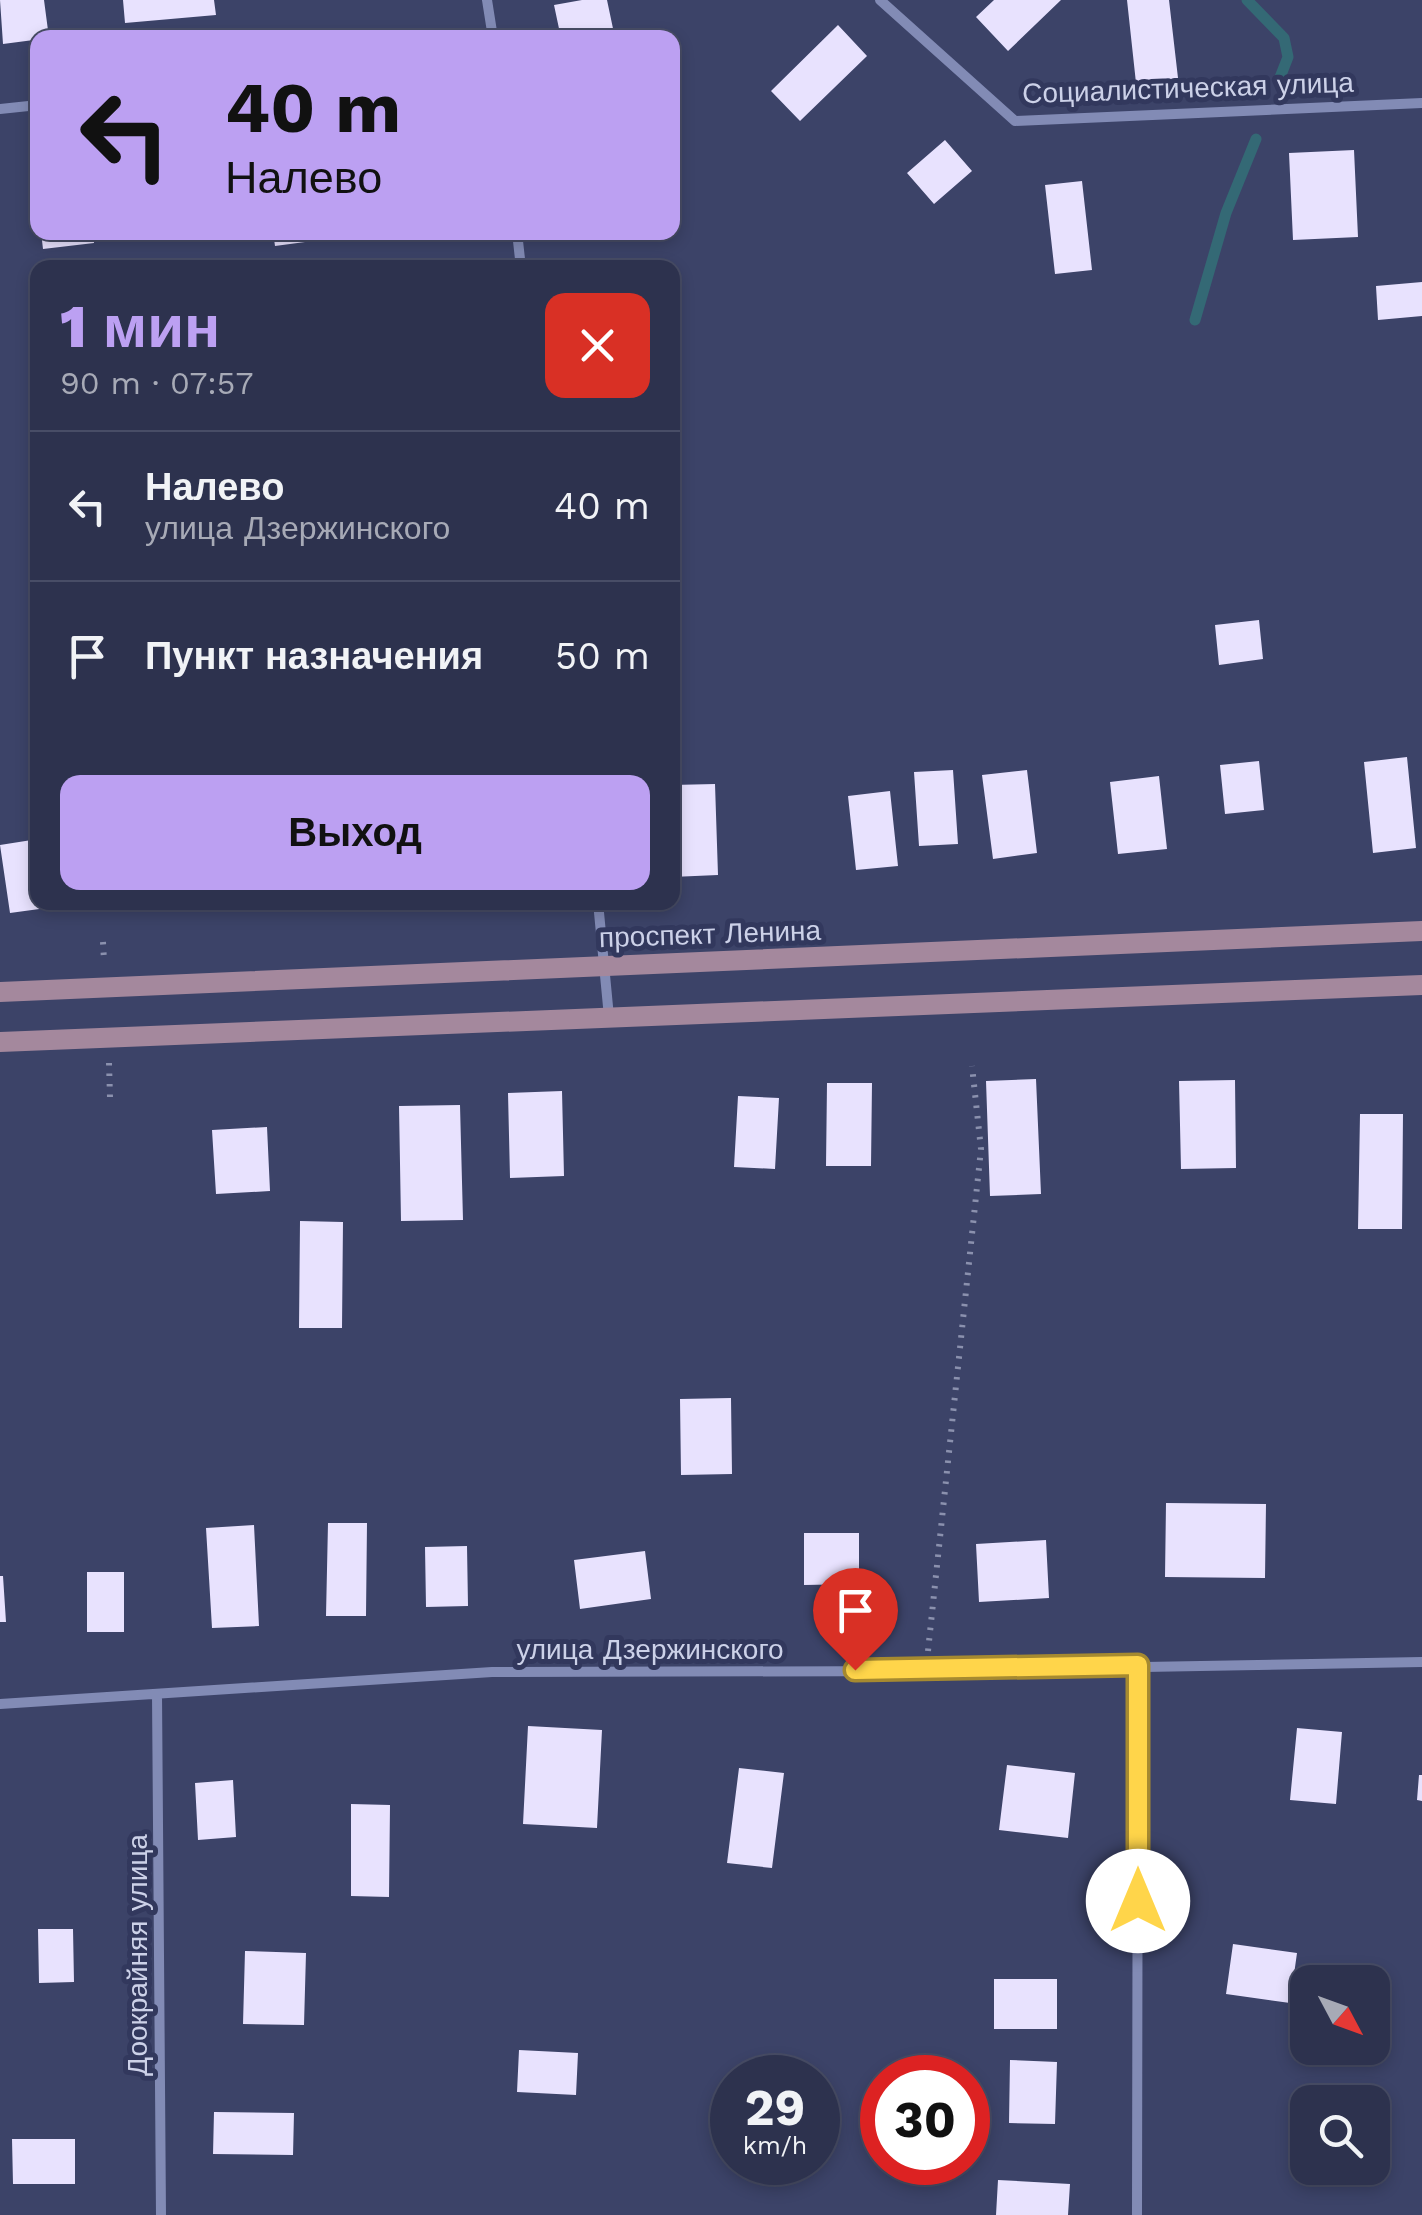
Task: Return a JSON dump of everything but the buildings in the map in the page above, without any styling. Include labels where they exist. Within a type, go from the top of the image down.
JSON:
[{"type":"main road","name":"проспект Ленина","points":[[0,992],[1422,931]]},
{"type":"main road","points":[[0,1042],[1422,985]]},
{"type":"street","points":[[487,0],[492,30]]},
{"type":"street","name":"Социалистическая улица","points":[[880,0],[1015,121],[1422,103]]},
{"type":"street","points":[[0,109],[30,106]]},
{"type":"street","points":[[599,910],[609,1018]]},
{"type":"street","name":"улица Дзержинского","points":[[0,1704],[492,1672],[926,1671],[1422,1662]]},
{"type":"street","points":[[1137,2215],[1138,1665]]},
{"type":"street","name":"Доокрайняя улица","points":[[157,1694],[161,2215]]},
{"type":"path","points":[[104,942],[104,963]]},
{"type":"path","points":[[109,1047],[110,1098]]},
{"type":"path","points":[[926,1671],[981,1149],[972,1066]]},
{"type":"waterway","points":[[1247,0],[1284,38],[1288,57],[1279,80]]},
{"type":"waterway","points":[[1195,320],[1226,213],[1256,139]]},
{"type":"route","points":[[855,1670],[1138,1665],[1138,1901]]}]
